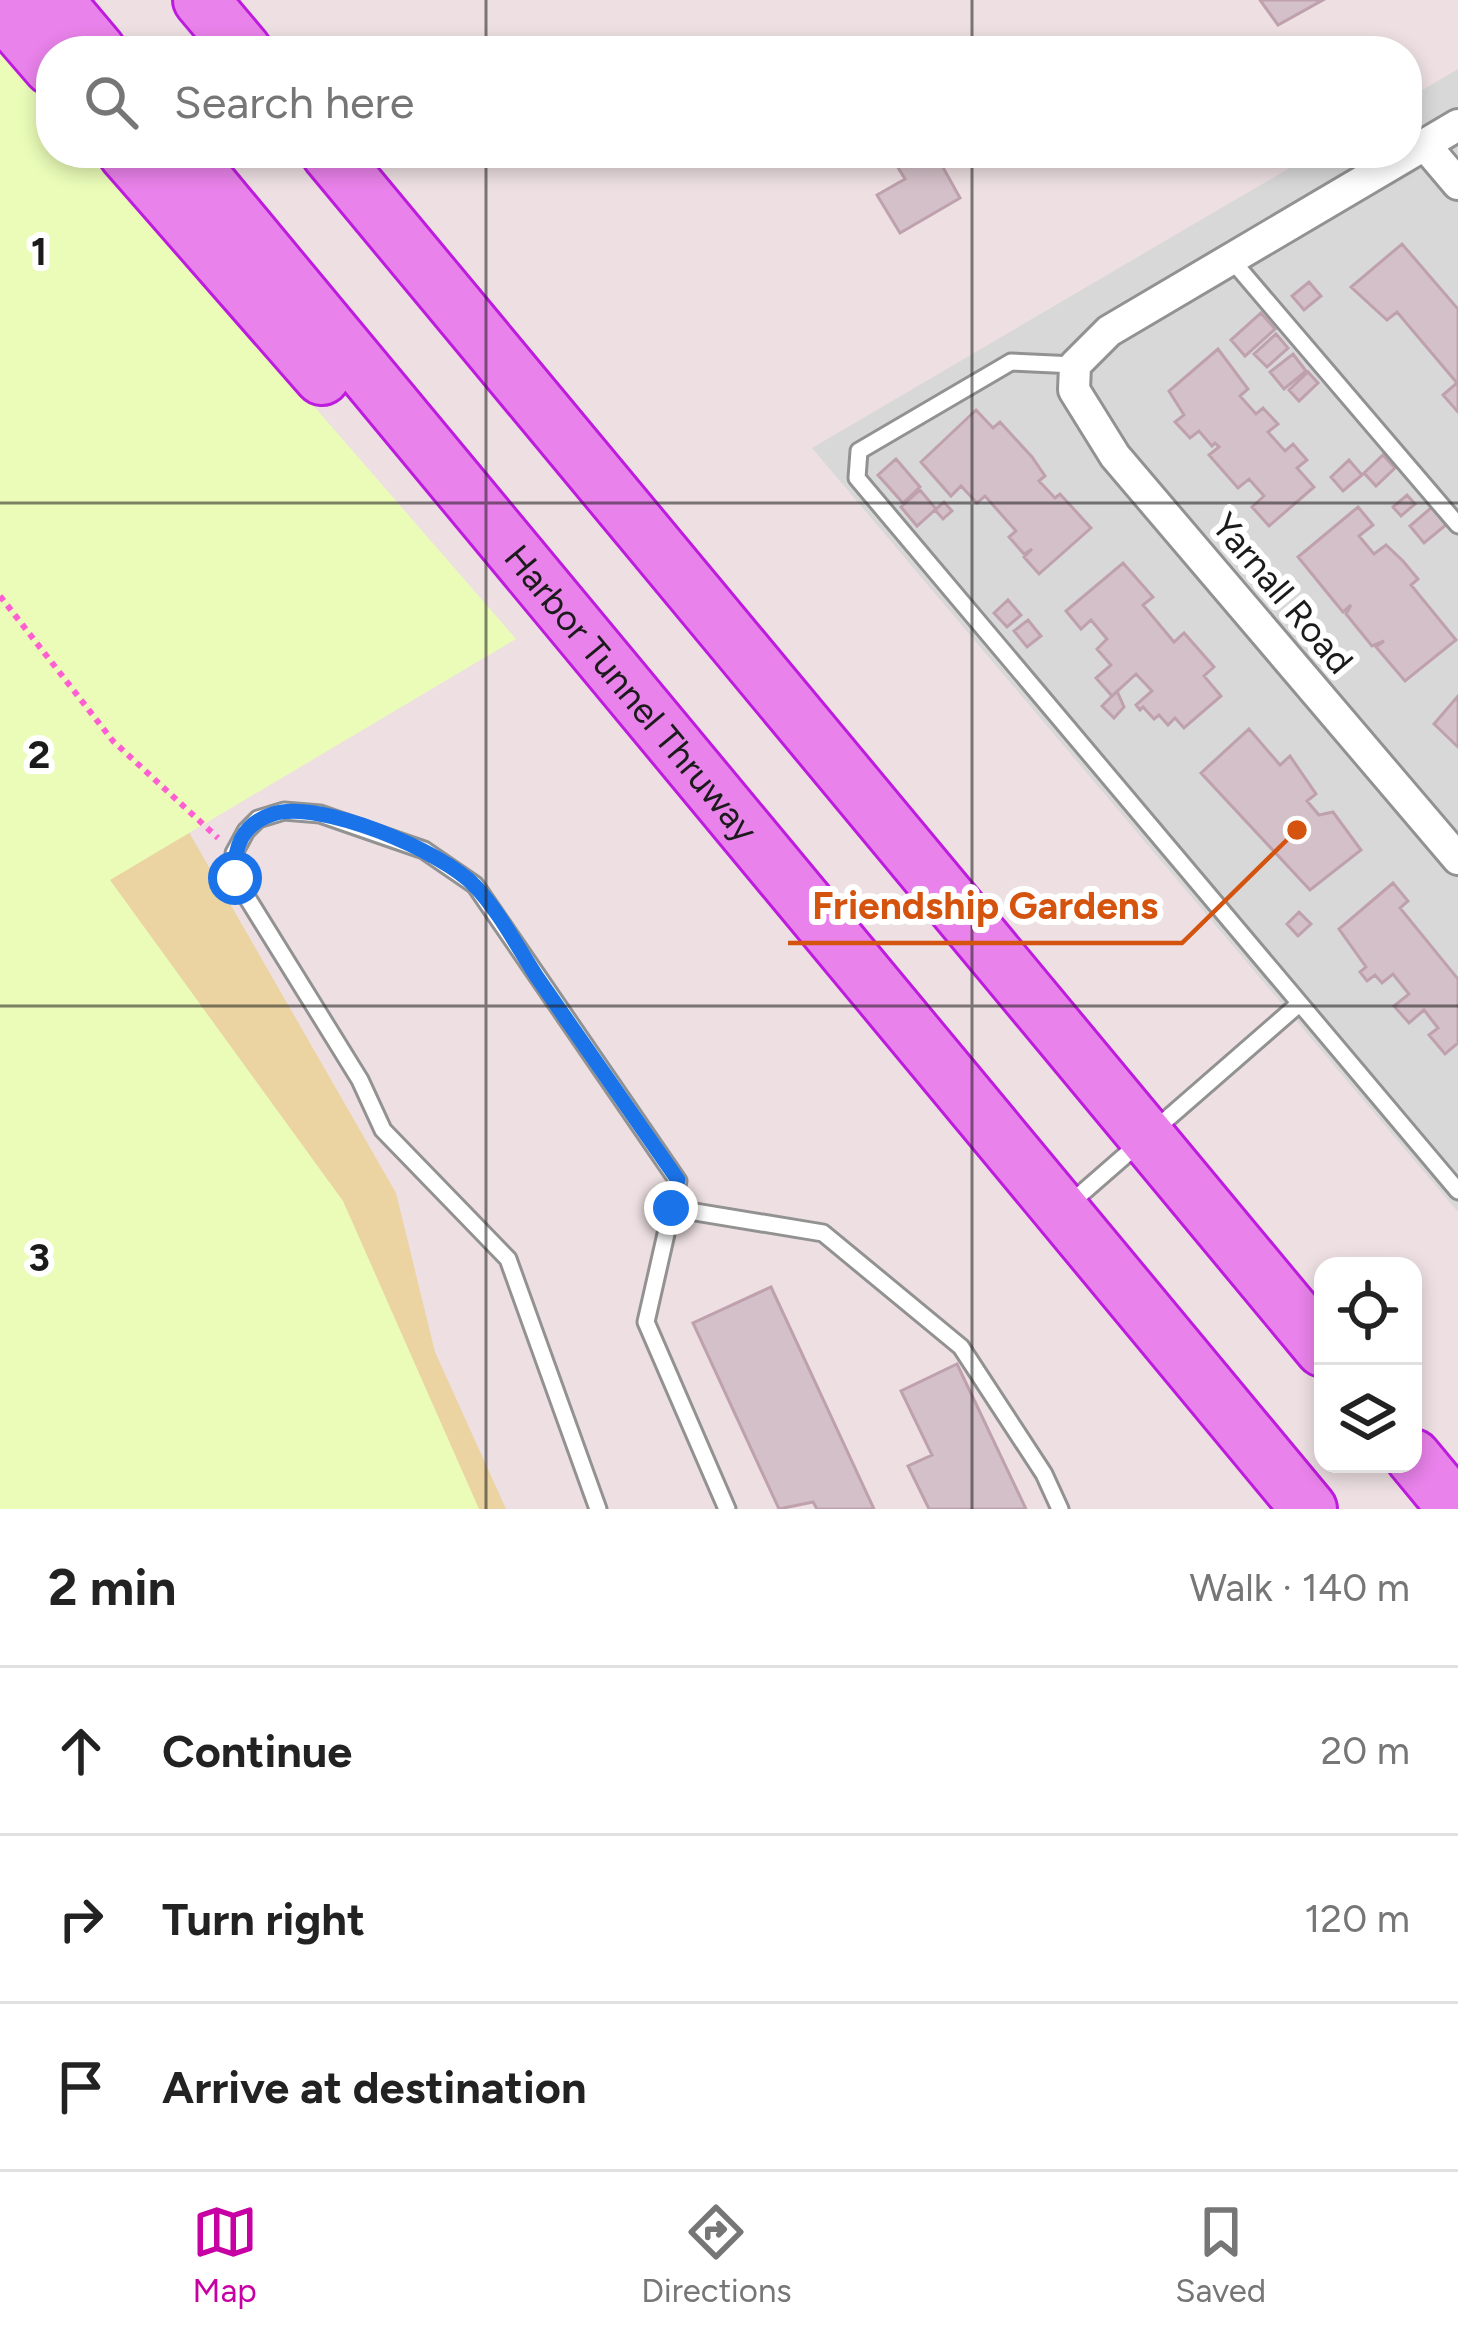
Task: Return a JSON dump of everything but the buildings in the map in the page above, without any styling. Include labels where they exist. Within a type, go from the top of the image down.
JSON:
[{"type":"highway","points":[[56,0],[86,36]]},
{"type":"highway","points":[[201,0],[231,36]]},
{"type":"highway","points":[[0,8],[36,50]]},
{"type":"highway","points":[[140,168],[483,561],[655,719]]},
{"type":"highway","name":"Harbor Tunnel Thruway","points":[[196,168],[1310,1509]]},
{"type":"highway","points":[[341,168],[1314,1338]]},
{"type":"highway","points":[[1422,1468],[1456,1509]]},
{"type":"street","points":[[1422,147],[1458,125]]},
{"type":"street","points":[[1425,145],[1458,184]]},
{"type":"street","points":[[1075,365],[1109,331],[1385,168]]},
{"type":"street","name":"Yarnall Road","points":[[1075,365],[1074,390],[1115,456],[1458,859]]},
{"type":"lane","points":[[1230,258],[1458,525]]},
{"type":"lane","points":[[1075,365],[1011,362],[860,451],[857,478],[1458,1191]]},
{"type":"lane","points":[[598,1509],[508,1258],[383,1130],[360,1081],[235,878],[234,853],[258,819],[284,811],[320,814],[424,850],[475,885],[678,1180],[646,1322],[727,1509]]},
{"type":"lane","points":[[1063,1210],[1299,1004]]},
{"type":"lane","points":[[671,1208],[823,1233],[961,1347],[1044,1474],[1060,1509]]},
{"type":"path","points":[[0,596],[112,741],[234,853]]},
{"type":"shaded area","points":[[1458,69],[1458,1212],[812,448],[1289,168],[1422,168],[1422,90]]},
{"type":"shaded area","points":[[0,383],[186,827],[396,1193],[435,1352],[506,1509],[421,1509],[114,958]]},
{"type":"green space","points":[[0,45],[36,87],[36,168],[107,168],[516,639],[110,880],[343,1201],[479,1509],[0,1509]]},
{"type":"place","name":"Friendship Gardens","points":[[1297,830]]},
{"type":"route","points":[[235,878],[234,853],[246,830],[258,819],[284,811],[320,814],[424,850],[475,885],[678,1180],[671,1208]]}]
